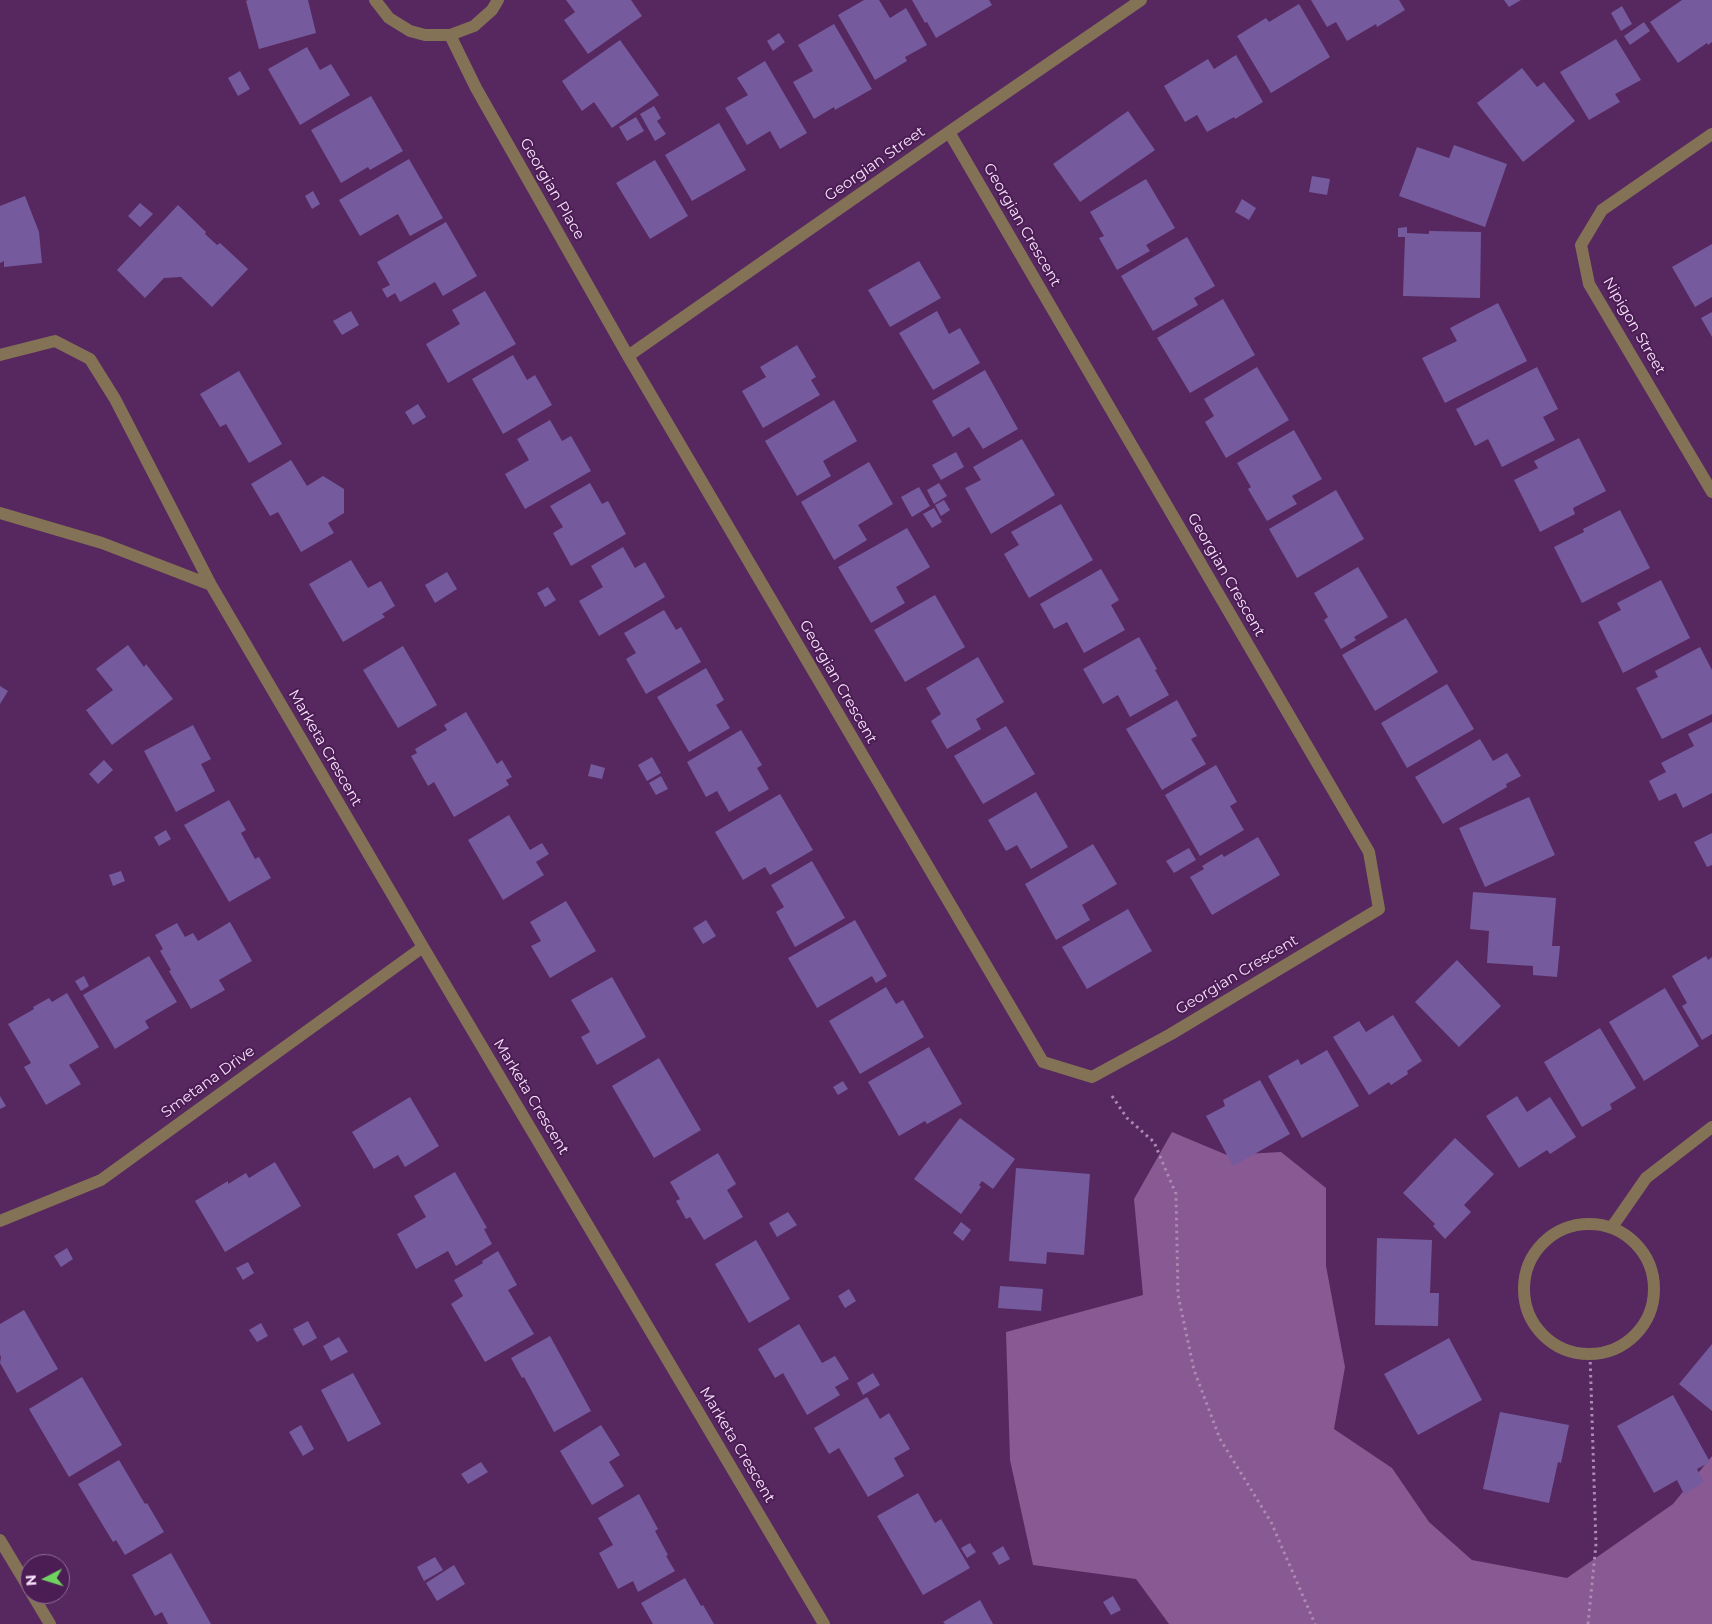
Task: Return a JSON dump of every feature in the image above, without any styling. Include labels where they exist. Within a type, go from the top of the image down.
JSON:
[{"type":"street","points":[[375,0],[389,18],[410,31],[425,35],[450,35],[474,26],[492,10],[498,0]]},
{"type":"street","name":"Georgian Street","points":[[628,356],[948,132],[1141,0]]},
{"type":"street","name":"Georgian Place","points":[[450,35],[476,88],[628,356]]},
{"type":"street","name":"Georgian Crescent","points":[[628,356],[1043,1062],[1092,1077],[1171,1034],[1378,910],[1369,852],[948,132]]},
{"type":"street","name":"Nipigon Street","points":[[1712,134],[1602,210],[1581,245],[1589,284],[1712,492]]},
{"type":"street","name":"Marketa Crescent","points":[[0,355],[55,341],[90,359],[115,399],[211,585],[824,1624]]},
{"type":"street","points":[[0,513],[102,543],[211,585]]},
{"type":"street","name":"Smetana Drive","points":[[0,1221],[101,1180],[423,947]]},
{"type":"street","points":[[1612,1227],[1646,1178],[1712,1127]]},
{"type":"street","points":[[1590,1223],[1612,1227],[1631,1239],[1646,1256],[1654,1278],[1653,1300],[1646,1321],[1631,1338],[1612,1350],[1590,1354],[1566,1350],[1547,1339],[1531,1319],[1524,1298],[1528,1264],[1540,1244],[1567,1227],[1590,1223]]},
{"type":"street","points":[[0,1540],[20,1573]]},
{"type":"street","points":[[38,1604],[50,1624]]},
{"type":"path","points":[[1112,1096],[1127,1118],[1154,1142],[1176,1194],[1178,1295],[1194,1370],[1220,1439],[1271,1522],[1315,1624]]},
{"type":"path","points":[[1588,1624],[1596,1544],[1590,1354]]},
{"type":"shaded area","points":[[1172,1132],[1227,1155],[1281,1152],[1326,1188],[1326,1266],[1345,1367],[1334,1429],[1392,1468],[1429,1522],[1472,1560],[1567,1578],[1673,1504],[1712,1456],[1712,1624],[1169,1624],[1136,1579],[1033,1565],[1010,1460],[1006,1332],[1143,1295],[1134,1199]]},
{"type":"building","points":[[308,0],[316,33],[259,49],[246,1]]},
{"type":"building","points":[[566,0],[631,0],[642,16],[588,54],[564,20],[575,12]]},
{"type":"building","points":[[864,0],[879,0],[890,18],[906,8],[927,45],[905,57],[907,61],[875,80],[838,15]]},
{"type":"building","points":[[912,0],[989,0],[992,5],[936,38]]},
{"type":"building","points":[[1311,0],[1399,0],[1405,10],[1377,27],[1376,24],[1347,41],[1336,22],[1327,27]]},
{"type":"building","points":[[1504,0],[1521,0],[1509,7]]},
{"type":"building","points":[[1682,0],[1712,0],[1712,42],[1708,45],[1707,43],[1678,63],[1650,22]]},
{"type":"building","points":[[1299,4],[1330,57],[1271,93],[1237,36],[1266,18],[1269,22]]},
{"type":"building","points":[[1622,6],[1632,24],[1621,31],[1611,13]]},
{"type":"building","points":[[1644,22],[1650,31],[1630,45],[1624,36]]},
{"type":"building","points":[[834,24],[872,89],[835,110],[834,107],[814,119],[793,82],[813,71],[798,45]]},
{"type":"building","points":[[779,33],[785,42],[773,51],[767,41]]},
{"type":"building","points":[[1616,39],[1641,80],[1615,94],[1620,102],[1589,120],[1560,72]]},
{"type":"building","points":[[620,40],[659,95],[612,128],[594,102],[582,111],[562,81]]},
{"type":"building","points":[[307,47],[320,70],[331,64],[350,95],[300,125],[268,69]]},
{"type":"building","points":[[1236,55],[1263,102],[1235,119],[1234,117],[1207,132],[1197,115],[1185,122],[1164,86],[1208,59],[1214,69]]},
{"type":"building","points":[[765,61],[807,133],[780,149],[770,131],[747,145],[725,108],[748,95],[737,78]]},
{"type":"building","points":[[1522,68],[1537,87],[1544,82],[1575,121],[1523,162],[1477,103]]},
{"type":"building","points":[[240,71],[250,89],[238,96],[228,78]]},
{"type":"building","points":[[371,96],[403,151],[370,170],[368,167],[341,183],[311,130]]},
{"type":"building","points":[[654,106],[661,118],[657,121],[666,134],[655,141],[640,114]]},
{"type":"building","points":[[1128,111],[1155,150],[1080,202],[1053,164]]},
{"type":"building","points":[[636,117],[644,131],[627,141],[619,127]]},
{"type":"building","points":[[719,123],[746,170],[692,201],[665,155]]},
{"type":"building","points":[[1454,145],[1507,164],[1485,227],[1399,196],[1417,147],[1449,158]]},
{"type":"building","points":[[409,159],[443,218],[410,236],[398,214],[360,236],[339,200]]},
{"type":"building","points":[[655,160],[688,216],[650,239],[616,183]]},
{"type":"building","points":[[1312,176],[1330,179],[1327,195],[1309,192]]},
{"type":"building","points":[[1146,179],[1175,228],[1146,245],[1150,251],[1117,270],[1099,238],[1104,236],[1090,212]]},
{"type":"building","points":[[313,191],[320,204],[312,209],[305,196]]},
{"type":"building","points":[[25,196],[39,232],[42,263],[4,267],[4,261],[0,263],[0,206]]},
{"type":"building","points":[[1242,199],[1256,208],[1249,220],[1235,212]]},
{"type":"building","points":[[140,203],[153,214],[140,227],[128,216]]},
{"type":"building","points":[[178,205],[217,245],[220,243],[248,269],[212,307],[181,277],[164,278],[145,298],[117,270]]},
{"type":"building","points":[[446,222],[477,276],[443,296],[435,282],[400,302],[395,293],[387,298],[382,289],[390,285],[377,262]]},
{"type":"building","points":[[1407,227],[1407,233],[1429,234],[1429,231],[1481,232],[1480,298],[1403,296],[1405,237],[1398,237],[1398,228]]},
{"type":"building","points":[[1187,237],[1215,286],[1194,298],[1198,305],[1153,331],[1121,276]]},
{"type":"building","points":[[1712,244],[1712,297],[1695,307],[1672,267]]},
{"type":"building","points":[[919,261],[941,298],[890,327],[868,290]]},
{"type":"building","points":[[485,291],[516,344],[448,383],[426,344],[460,324],[452,310]]},
{"type":"building","points":[[1223,299],[1255,355],[1190,393],[1157,338]]},
{"type":"building","points":[[1498,303],[1527,361],[1445,403],[1422,358],[1457,341],[1450,328]]},
{"type":"building","points":[[351,311],[359,325],[342,335],[333,321]]},
{"type":"building","points":[[937,311],[949,334],[960,328],[980,363],[933,390],[899,333]]},
{"type":"building","points":[[1712,312],[1712,337],[1701,318]]},
{"type":"building","points":[[797,345],[816,377],[811,380],[820,395],[763,428],[742,391],[766,377],[760,367]]},
{"type":"building","points":[[513,355],[527,380],[535,375],[552,405],[503,434],[472,379]]},
{"type":"building","points":[[1257,367],[1289,420],[1226,458],[1205,422],[1214,416],[1204,399]]},
{"type":"building","points":[[1537,367],[1558,409],[1543,417],[1555,440],[1502,467],[1488,439],[1475,446],[1456,409]]},
{"type":"building","points":[[985,370],[1018,429],[983,449],[969,427],[953,437],[932,401]]},
{"type":"building","points":[[239,371],[282,444],[249,463],[226,424],[220,427],[200,394]]},
{"type":"building","points":[[834,400],[857,441],[823,461],[831,476],[797,496],[765,441]]},
{"type":"building","points":[[418,404],[426,417],[413,425],[405,412]]},
{"type":"building","points":[[550,420],[562,441],[571,436],[591,471],[525,509],[505,474],[529,460],[517,439]]},
{"type":"building","points":[[1294,430],[1322,479],[1292,496],[1297,504],[1267,521],[1248,489],[1251,487],[1237,463]]},
{"type":"building","points":[[1579,438],[1606,491],[1573,508],[1575,514],[1540,532],[1514,480],[1538,468],[1534,461]]},
{"type":"building","points":[[1022,439],[1055,495],[991,534],[965,488],[981,480],[973,467]]},
{"type":"building","points":[[956,452],[964,467],[941,480],[932,465]]},
{"type":"building","points":[[291,460],[307,486],[323,476],[344,489],[344,513],[328,523],[334,533],[301,552],[278,512],[270,516],[251,484]]},
{"type":"building","points":[[869,462],[893,504],[858,525],[867,540],[834,560],[801,502]]},
{"type":"building","points":[[590,483],[602,504],[608,501],[626,534],[571,566],[553,533],[563,527],[550,506]]},
{"type":"building","points":[[939,483],[947,496],[934,504],[927,490]]},
{"type":"building","points":[[919,487],[930,506],[912,517],[901,497]]},
{"type":"building","points":[[1336,490],[1364,539],[1297,578],[1269,529]]},
{"type":"building","points":[[944,500],[950,510],[941,516],[935,505]]},
{"type":"building","points":[[1061,504],[1093,560],[1029,598],[1004,554],[1019,545],[1011,532]]},
{"type":"building","points":[[934,508],[942,522],[932,528],[923,514]]},
{"type":"building","points":[[1620,510],[1650,568],[1582,603],[1554,547],[1584,532],[1583,529]]},
{"type":"building","points":[[907,528],[930,567],[896,587],[905,603],[871,623],[838,567]]},
{"type":"building","points":[[623,547],[635,568],[645,562],[665,597],[599,636],[579,601],[603,587],[591,566]]},
{"type":"building","points":[[351,560],[368,588],[381,581],[395,606],[382,614],[385,617],[343,642],[309,584]]},
{"type":"building","points":[[1358,567],[1388,617],[1354,637],[1356,640],[1341,649],[1324,620],[1328,617],[1314,593]]},
{"type":"building","points":[[1101,569],[1119,600],[1111,605],[1125,630],[1084,653],[1067,622],[1054,629],[1040,604]]},
{"type":"building","points":[[447,572],[457,589],[435,603],[425,585]]},
{"type":"building","points":[[1661,580],[1690,638],[1623,673],[1598,622],[1621,610],[1617,603]]},
{"type":"building","points":[[548,587],[556,600],[545,607],[537,593]]},
{"type":"building","points":[[935,595],[965,647],[905,682],[874,630]]},
{"type":"building","points":[[664,610],[676,630],[681,627],[701,662],[646,694],[626,659],[636,653],[624,633]]},
{"type":"building","points":[[1406,618],[1438,672],[1375,711],[1342,655]]},
{"type":"building","points":[[1139,637],[1169,695],[1130,717],[1118,695],[1103,704],[1083,669]]},
{"type":"building","points":[[128,645],[144,667],[146,664],[173,699],[112,745],[86,710],[113,690],[96,669]]},
{"type":"building","points":[[403,646],[437,705],[398,728],[363,670]]},
{"type":"building","points":[[1700,647],[1712,670],[1712,714],[1662,739],[1636,688],[1658,677],[1655,671]]},
{"type":"building","points":[[978,657],[1004,702],[976,719],[981,729],[947,749],[931,721],[941,714],[926,688]]},
{"type":"building","points":[[706,668],[724,700],[716,705],[730,728],[689,752],[657,697]]},
{"type":"building","points":[[1447,684],[1474,729],[1407,768],[1381,723]]},
{"type":"building","points":[[0,686],[8,691],[0,704]]},
{"type":"building","points":[[1177,700],[1197,736],[1191,739],[1206,764],[1162,790],[1126,729]]},
{"type":"building","points":[[466,712],[497,764],[502,760],[512,777],[506,780],[509,785],[454,817],[434,782],[428,786],[411,756],[417,753],[415,749],[447,730],[444,725]]},
{"type":"building","points":[[1712,722],[1712,793],[1683,808],[1676,793],[1659,801],[1649,781],[1666,772],[1661,763],[1694,746],[1688,734]]},
{"type":"building","points":[[193,725],[211,759],[201,764],[215,791],[176,812],[144,751]]},
{"type":"building","points":[[1006,726],[1035,774],[983,804],[954,756]]},
{"type":"building","points":[[741,730],[762,765],[757,768],[769,789],[729,812],[717,791],[706,797],[687,762]]},
{"type":"building","points":[[1480,739],[1493,761],[1507,753],[1521,776],[1506,784],[1507,787],[1443,824],[1415,777]]},
{"type":"building","points":[[652,757],[661,773],[647,781],[638,765]]},
{"type":"building","points":[[104,760],[113,770],[98,784],[89,774]]},
{"type":"building","points":[[591,764],[605,768],[602,779],[588,776]]},
{"type":"building","points":[[1216,765],[1237,802],[1230,806],[1244,830],[1200,856],[1165,795]]},
{"type":"building","points":[[661,776],[668,789],[656,795],[649,783]]},
{"type":"building","points":[[1036,792],[1068,847],[1031,869],[1017,845],[1006,851],[988,820]]},
{"type":"building","points":[[780,794],[813,850],[770,875],[765,867],[743,880],[715,832]]},
{"type":"building","points":[[1529,797],[1555,855],[1485,887],[1459,828]]},
{"type":"building","points":[[229,800],[246,830],[241,833],[255,859],[259,857],[271,878],[229,902],[184,825]]},
{"type":"building","points":[[509,815],[530,850],[542,843],[549,854],[536,862],[544,875],[503,900],[468,840]]},
{"type":"building","points":[[166,830],[171,839],[159,846],[154,837]]},
{"type":"building","points":[[1712,833],[1712,865],[1707,867],[1694,842]]},
{"type":"building","points":[[1258,837],[1280,875],[1212,915],[1190,877],[1204,869],[1202,866],[1222,854],[1224,857]]},
{"type":"building","points":[[1093,844],[1117,884],[1082,905],[1090,920],[1056,940],[1025,884]]},
{"type":"building","points":[[1189,848],[1196,860],[1174,873],[1166,861]]},
{"type":"building","points":[[812,861],[845,918],[795,947],[776,912],[784,907],[771,885]]},
{"type":"building","points":[[121,871],[125,881],[113,886],[109,875]]},
{"type":"building","points":[[1473,892],[1556,898],[1552,946],[1560,946],[1557,977],[1533,975],[1533,966],[1487,963],[1489,931],[1470,929]]},
{"type":"building","points":[[566,901],[596,951],[550,978],[531,946],[541,941],[530,922]]},
{"type":"building","points":[[1128,909],[1152,951],[1087,989],[1062,947]]},
{"type":"building","points":[[706,920],[716,936],[703,944],[693,928]]},
{"type":"building","points":[[855,920],[887,976],[876,983],[872,976],[817,1008],[788,958]]},
{"type":"building","points":[[230,922],[252,961],[219,980],[225,990],[191,1009],[169,971],[171,970],[160,951],[163,949],[155,935],[177,923],[185,937],[193,933],[198,941]]},
{"type":"building","points":[[149,956],[177,1002],[145,1021],[149,1028],[115,1049],[83,995]]},
{"type":"building","points":[[1706,956],[1708,960],[1712,957],[1712,1034],[1702,1040],[1682,1006],[1687,1003],[1672,976]]},
{"type":"building","points":[[1457,960],[1501,1006],[1459,1047],[1415,1002]]},
{"type":"building","points":[[84,976],[89,986],[81,991],[75,981]]},
{"type":"building","points":[[612,977],[646,1037],[597,1065],[581,1037],[590,1032],[571,1000]]},
{"type":"building","points":[[886,987],[896,1004],[903,1000],[924,1037],[860,1074],[829,1021]]},
{"type":"building","points":[[1665,988],[1699,1046],[1644,1081],[1609,1022]]},
{"type":"building","points":[[67,993],[99,1047],[69,1065],[81,1084],[46,1105],[24,1067],[31,1063],[8,1024],[49,998],[52,1002]]},
{"type":"building","points":[[1393,1015],[1422,1061],[1407,1071],[1408,1074],[1391,1085],[1389,1082],[1369,1095],[1333,1037],[1359,1021],[1366,1032]]},
{"type":"building","points":[[1600,1028],[1636,1088],[1610,1104],[1612,1109],[1582,1127],[1544,1062]]},
{"type":"building","points":[[929,1047],[962,1104],[927,1124],[925,1121],[899,1136],[868,1082]]},
{"type":"building","points":[[1327,1050],[1359,1106],[1302,1138],[1268,1076],[1298,1059],[1301,1065]]},
{"type":"building","points":[[659,1058],[701,1130],[654,1158],[612,1086]]},
{"type":"building","points":[[1260,1080],[1290,1134],[1233,1166],[1206,1116],[1225,1106],[1223,1100]]},
{"type":"building","points":[[843,1081],[848,1089],[838,1095],[833,1087]]},
{"type":"building","points":[[0,1096],[6,1106],[0,1109]]},
{"type":"building","points":[[1517,1096],[1527,1112],[1550,1097],[1576,1137],[1550,1154],[1547,1150],[1519,1168],[1486,1116]]},
{"type":"building","points":[[410,1097],[439,1146],[405,1167],[398,1155],[374,1169],[352,1132]]},
{"type":"building","points":[[960,1118],[1015,1159],[993,1189],[982,1181],[979,1185],[981,1187],[961,1214],[914,1179]]},
{"type":"building","points":[[1455,1138],[1494,1174],[1464,1205],[1471,1212],[1445,1239],[1433,1226],[1435,1224],[1403,1193]]},
{"type":"building","points":[[718,1153],[736,1184],[727,1190],[743,1217],[704,1240],[690,1217],[686,1219],[676,1201],[680,1199],[670,1182]]},
{"type":"building","points":[[275,1162],[301,1206],[225,1252],[195,1201],[228,1181],[228,1184],[246,1173],[249,1178]]},
{"type":"building","points":[[1016,1168],[1090,1174],[1084,1255],[1047,1252],[1046,1264],[1009,1261]]},
{"type":"building","points":[[455,1172],[487,1228],[484,1229],[492,1244],[456,1266],[448,1251],[416,1269],[397,1234],[426,1217],[414,1196]]},
{"type":"building","points":[[788,1212],[797,1225],[777,1237],[769,1223]]},
{"type":"building","points":[[961,1222],[971,1230],[963,1241],[953,1233]]},
{"type":"building","points":[[1377,1238],[1432,1240],[1430,1293],[1439,1293],[1438,1326],[1375,1325]]},
{"type":"building","points":[[756,1240],[790,1299],[749,1323],[715,1264]]},
{"type":"building","points":[[67,1248],[73,1259],[61,1267],[54,1256]]},
{"type":"building","points":[[498,1251],[517,1285],[508,1290],[534,1334],[485,1362],[451,1304],[463,1296],[454,1280],[483,1263],[482,1261]]},
{"type":"building","points":[[248,1262],[254,1273],[243,1280],[236,1268]]},
{"type":"building","points":[[1000,1286],[1043,1289],[1041,1311],[998,1308]]},
{"type":"building","points":[[849,1289],[856,1301],[845,1308],[838,1296]]},
{"type":"building","points":[[24,1310],[58,1369],[17,1393],[0,1363],[0,1324]]},
{"type":"building","points":[[308,1321],[317,1338],[303,1346],[293,1329]]},
{"type":"building","points":[[261,1323],[268,1336],[257,1342],[249,1330]]},
{"type":"building","points":[[799,1324],[822,1363],[835,1356],[849,1379],[835,1387],[840,1395],[807,1415],[783,1373],[775,1378],[758,1349]]},
{"type":"building","points":[[550,1336],[591,1411],[554,1432],[524,1377],[522,1378],[511,1358]]},
{"type":"building","points":[[339,1337],[348,1352],[331,1361],[323,1346]]},
{"type":"building","points":[[1449,1338],[1482,1400],[1418,1435],[1384,1374]]},
{"type":"building","points":[[1712,1344],[1712,1411],[1679,1384]]},
{"type":"building","points":[[353,1373],[381,1424],[348,1442],[321,1390]]},
{"type":"building","points":[[873,1373],[880,1385],[863,1395],[857,1383]]},
{"type":"building","points":[[82,1377],[122,1445],[69,1477],[29,1409]]},
{"type":"building","points":[[1673,1395],[1710,1462],[1697,1469],[1704,1482],[1684,1494],[1677,1480],[1654,1493],[1617,1426]]},
{"type":"building","points":[[867,1397],[880,1419],[889,1413],[910,1449],[894,1458],[904,1476],[868,1497],[839,1448],[829,1454],[814,1428]]},
{"type":"building","points":[[1500,1412],[1569,1425],[1561,1463],[1558,1462],[1549,1503],[1483,1489]]},
{"type":"building","points":[[301,1425],[314,1449],[303,1456],[289,1432]]},
{"type":"building","points":[[601,1425],[620,1455],[609,1462],[624,1486],[592,1505],[560,1451]]},
{"type":"building","points":[[119,1460],[164,1532],[125,1555],[116,1540],[113,1542],[78,1484]]},
{"type":"building","points":[[481,1462],[488,1472],[468,1484],[461,1474]]},
{"type":"building","points":[[918,1493],[935,1523],[941,1519],[970,1568],[923,1595],[877,1516]]},
{"type":"building","points":[[639,1494],[658,1529],[655,1531],[675,1571],[638,1592],[633,1581],[618,1589],[599,1553],[613,1545],[598,1518]]},
{"type":"building","points":[[970,1543],[976,1552],[967,1558],[961,1548]]},
{"type":"building","points":[[1003,1546],[1010,1559],[999,1565],[992,1553]]},
{"type":"building","points":[[171,1553],[211,1624],[168,1624],[162,1612],[155,1616],[132,1575]]},
{"type":"building","points":[[435,1557],[443,1570],[424,1581],[417,1567]]},
{"type":"building","points":[[454,1565],[465,1584],[437,1601],[426,1583]]},
{"type":"building","points":[[685,1578],[714,1624],[653,1624],[641,1603]]},
{"type":"building","points":[[1113,1596],[1121,1610],[1111,1615],[1103,1602]]},
{"type":"building","points":[[980,1600],[993,1624],[945,1624],[943,1622]]}]
